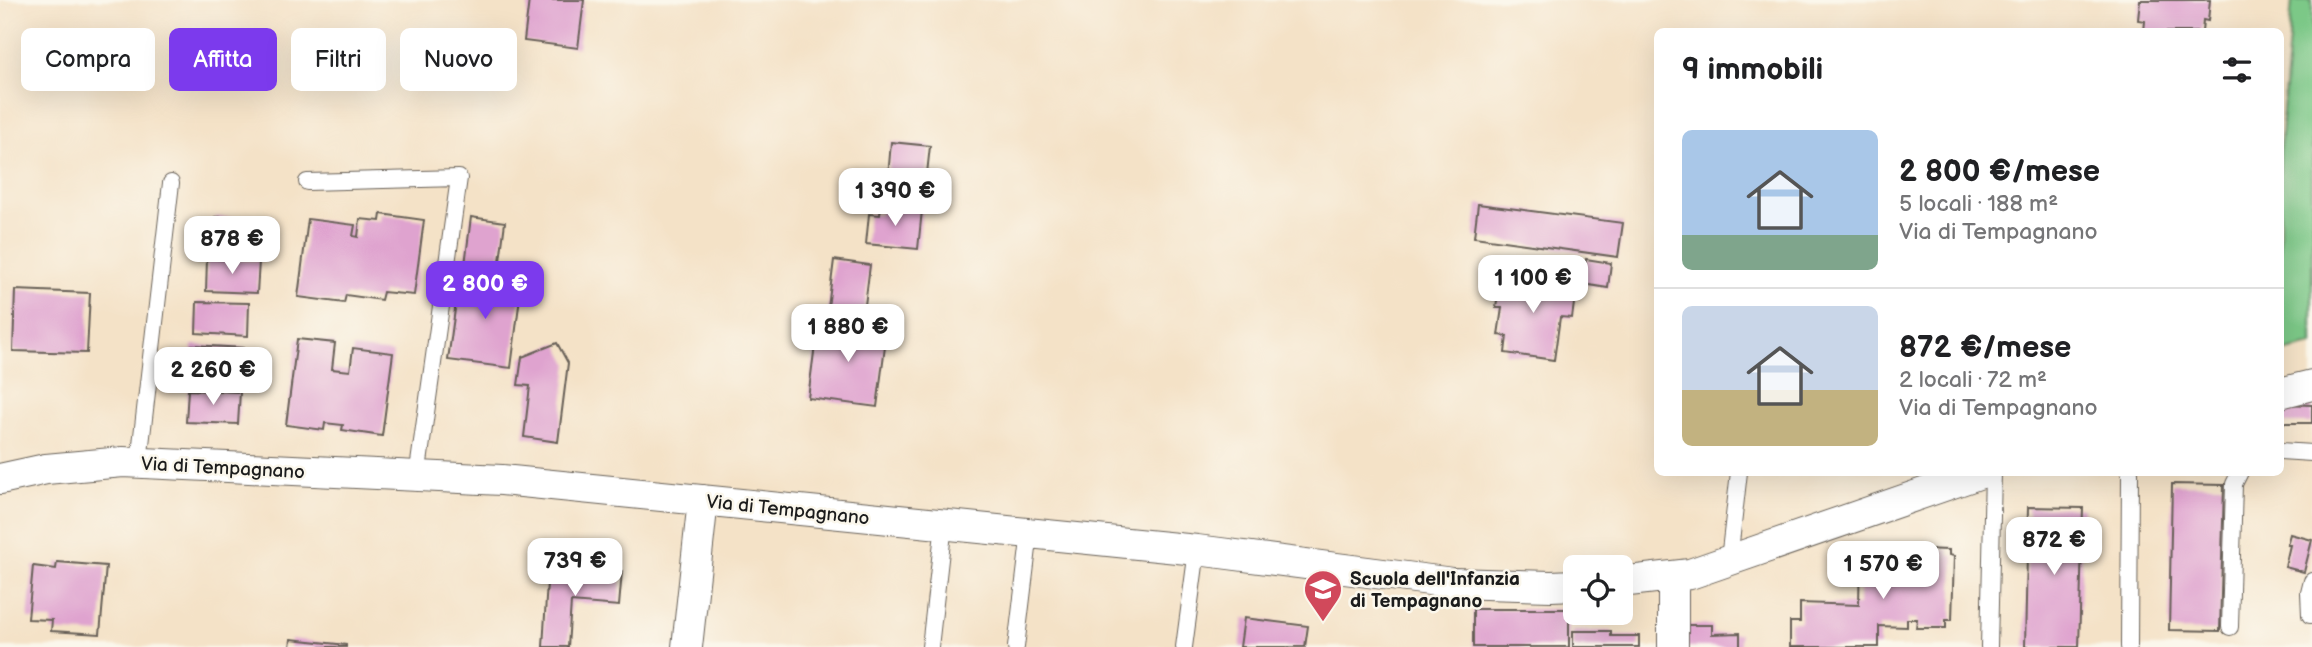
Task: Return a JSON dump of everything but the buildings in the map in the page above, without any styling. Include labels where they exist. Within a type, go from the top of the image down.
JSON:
[{"type":"street","points":[[2284,392],[2312,385]]},
{"type":"street","name":"Via di Tempagnano","points":[[0,479],[46,469],[123,462],[502,480],[1197,550],[1453,583],[1563,585]]},
{"type":"street","points":[[1633,581],[1690,573],[1972,476]]},
{"type":"street","points":[[687,647],[703,500]]},
{"type":"street","points":[[1673,576],[1673,647]]},
{"type":"lane","points":[[307,181],[459,178],[417,477]]},
{"type":"lane","points":[[139,463],[171,183]]},
{"type":"lane","points":[[2284,451],[2312,453]]},
{"type":"lane","points":[[1729,560],[1739,476]]},
{"type":"lane","points":[[1989,647],[1993,476]]},
{"type":"lane","points":[[2129,647],[2130,476]]},
{"type":"lane","points":[[2230,627],[2234,484],[2238,476]]},
{"type":"lane","points":[[930,647],[944,524]]},
{"type":"lane","points":[[1016,647],[1030,532]]},
{"type":"lane","points":[[1184,647],[1197,550]]},
{"type":"lane","points":[[2310,615],[2309,593],[2312,581]]},
{"type":"green space","points":[[2292,0],[2312,0],[2312,345],[2284,352],[2284,99]]},
{"type":"place","name":"Scuola dell'Infanzia di Tempagnano","points":[[1323,623]]}]
